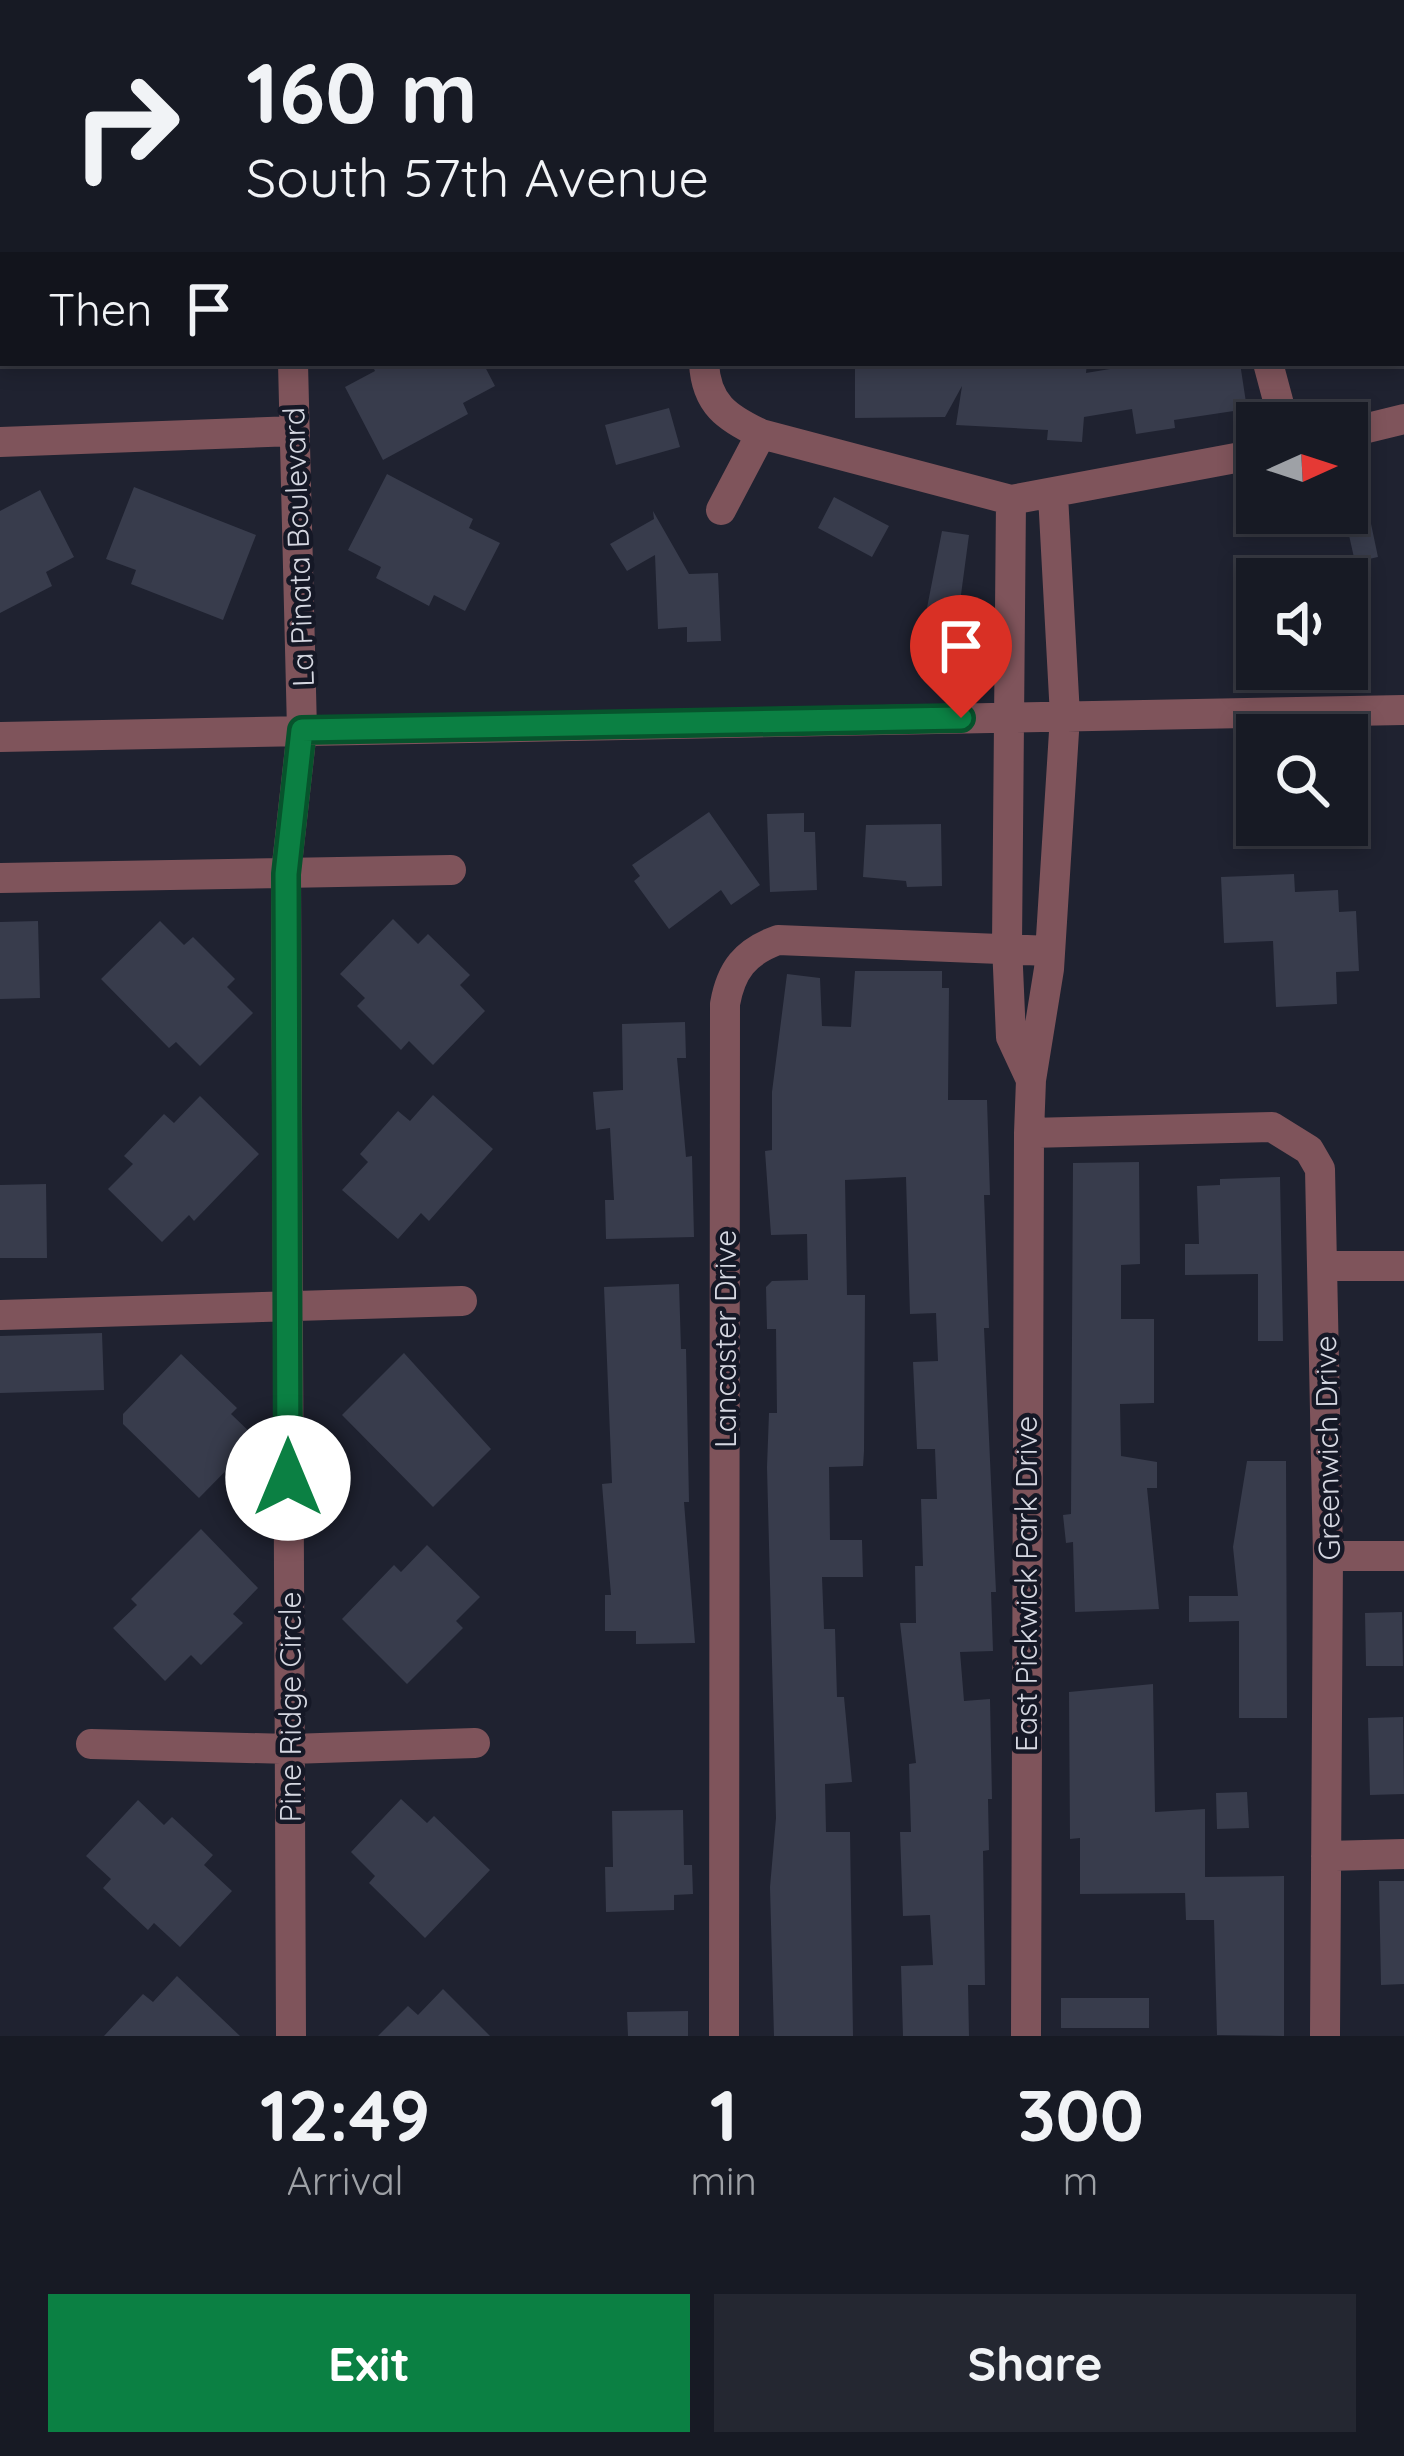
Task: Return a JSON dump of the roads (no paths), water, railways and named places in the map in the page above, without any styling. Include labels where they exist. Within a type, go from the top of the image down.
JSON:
[{"type":"street","name":"La Pinata Boulevard","points":[[292,366],[302,730]]},
{"type":"street","points":[[705,366],[713,401],[728,418],[761,434],[1011,500],[1236,458]]},
{"type":"street","points":[[1269,366],[1278,402]]},
{"type":"street","points":[[1368,428],[1404,419]]},
{"type":"street","points":[[0,442],[295,431]]},
{"type":"street","points":[[721,510],[761,434]]},
{"type":"street","name":"East Pickwick Park Drive","points":[[1026,2036],[1029,1132],[1031,1080],[1050,951],[1065,716],[1053,495]]},
{"type":"street","points":[[1011,500],[1007,945],[1011,1037],[1031,1080]]},
{"type":"street","points":[[0,737],[1404,710]]},
{"type":"street","name":"Pine Ridge Circle","points":[[291,2036],[286,874],[302,730]]},
{"type":"street","points":[[0,878],[452,871]]},
{"type":"street","name":"Lancaster Drive","points":[[724,2036],[725,1004],[729,980],[752,952],[778,940],[1007,945],[1050,951]]},
{"type":"street","name":"Greenwich Drive","points":[[1029,1132],[1272,1127],[1293,1136],[1320,1169],[1328,1556],[1325,2036]]},
{"type":"street","points":[[1325,1266],[1404,1266]]},
{"type":"street","points":[[0,1316],[462,1301]]},
{"type":"street","points":[[1328,1556],[1404,1556]]},
{"type":"street","points":[[91,1744],[290,1749],[475,1743]]},
{"type":"street","points":[[1326,1856],[1404,1854]]}]
